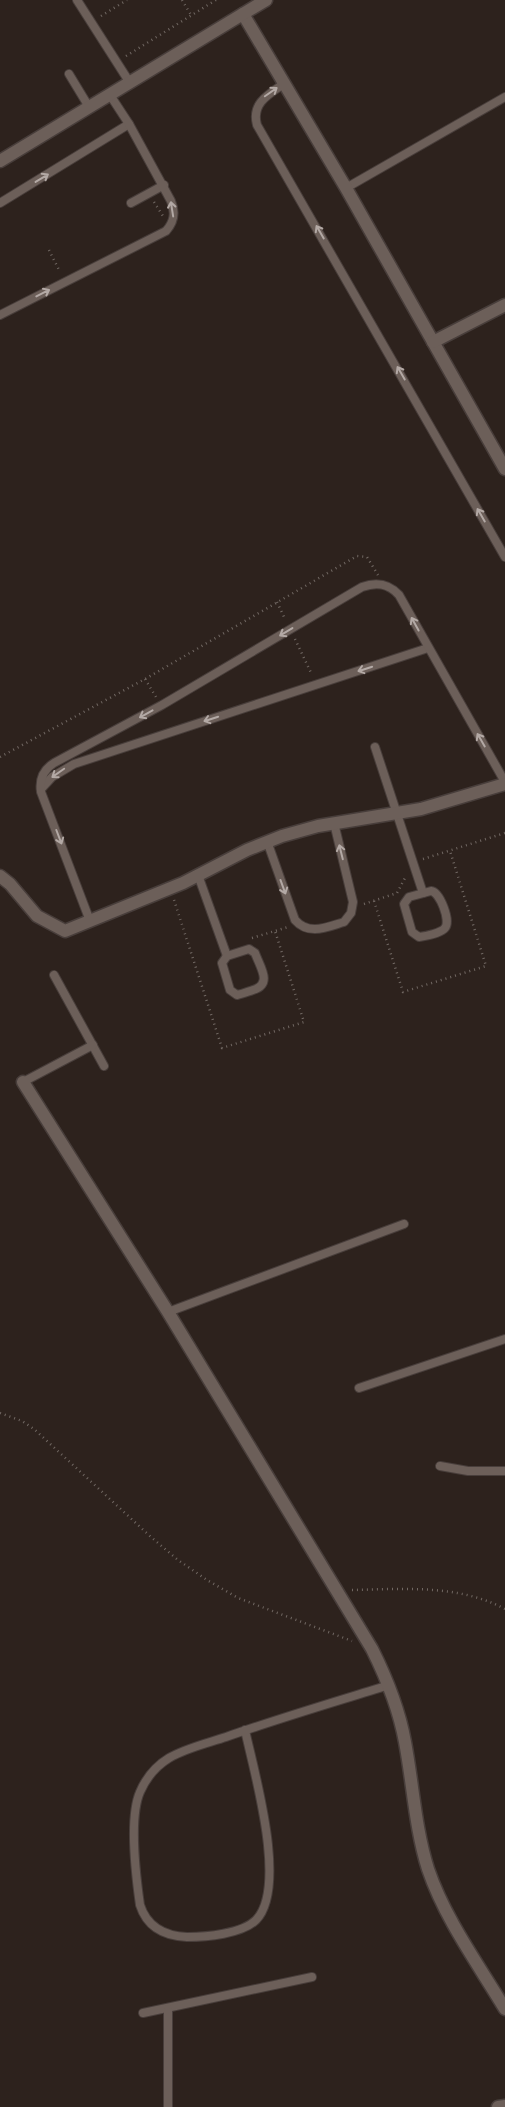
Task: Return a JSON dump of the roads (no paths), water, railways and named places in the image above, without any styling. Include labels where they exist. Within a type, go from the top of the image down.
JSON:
[{"type":"street","points":[[0,161],[266,0]]},
{"type":"street","points":[[243,14],[346,188],[505,468]]},
{"type":"street","points":[[433,342],[505,305]]},
{"type":"street","points":[[0,876],[10,884],[37,916],[65,931],[176,886],[267,841],[300,830],[433,806],[505,783]]},
{"type":"street","points":[[23,1082],[168,1312],[372,1649],[389,1685],[403,1732],[418,1830],[428,1870],[444,1907],[505,2009]]},
{"type":"street","points":[[498,2107],[505,2106]]},
{"type":"lane","points":[[77,0],[130,83]]},
{"type":"lane","points":[[69,74],[89,107]]},
{"type":"lane","points":[[285,83],[259,103],[255,114],[257,125],[505,557]]},
{"type":"lane","points":[[0,315],[166,231],[172,223],[174,207],[164,186],[129,124],[110,95]]},
{"type":"lane","points":[[346,188],[505,96]]},
{"type":"lane","points":[[0,203],[129,124]]},
{"type":"lane","points":[[131,203],[164,186]]},
{"type":"lane","points":[[90,921],[41,789],[42,777],[48,766],[162,705],[362,587],[372,584],[383,584],[394,590],[398,595],[505,783]]},
{"type":"lane","points":[[41,789],[52,777],[74,764],[428,648]]},
{"type":"lane","points":[[375,746],[423,893]]},
{"type":"lane","points":[[267,841],[295,920],[309,930],[315,930],[344,922],[351,913],[353,902],[334,823]]},
{"type":"lane","points":[[198,875],[227,956]]},
{"type":"lane","points":[[431,891],[437,893],[447,923],[443,930],[419,937],[412,932],[404,904],[409,898],[423,893],[431,891]]},
{"type":"lane","points":[[253,950],[264,978],[262,986],[240,995],[231,992],[222,965],[223,960],[227,956],[253,950]]},
{"type":"lane","points":[[54,975],[104,1066]]},
{"type":"lane","points":[[23,1082],[93,1045]]},
{"type":"lane","points":[[168,1312],[404,1224]]},
{"type":"lane","points":[[359,1388],[505,1339]]},
{"type":"lane","points":[[440,1466],[468,1471],[505,1471]]},
{"type":"lane","points":[[245,1730],[269,1855],[269,1881],[264,1906],[256,1920],[249,1925],[227,1933],[200,1937],[166,1934],[146,1919],[140,1905],[134,1824],[139,1792],[147,1778],[170,1757],[245,1730],[389,1685]]},
{"type":"lane","points":[[143,2014],[312,1978]]},
{"type":"lane","points":[[168,2009],[168,2107]]}]
